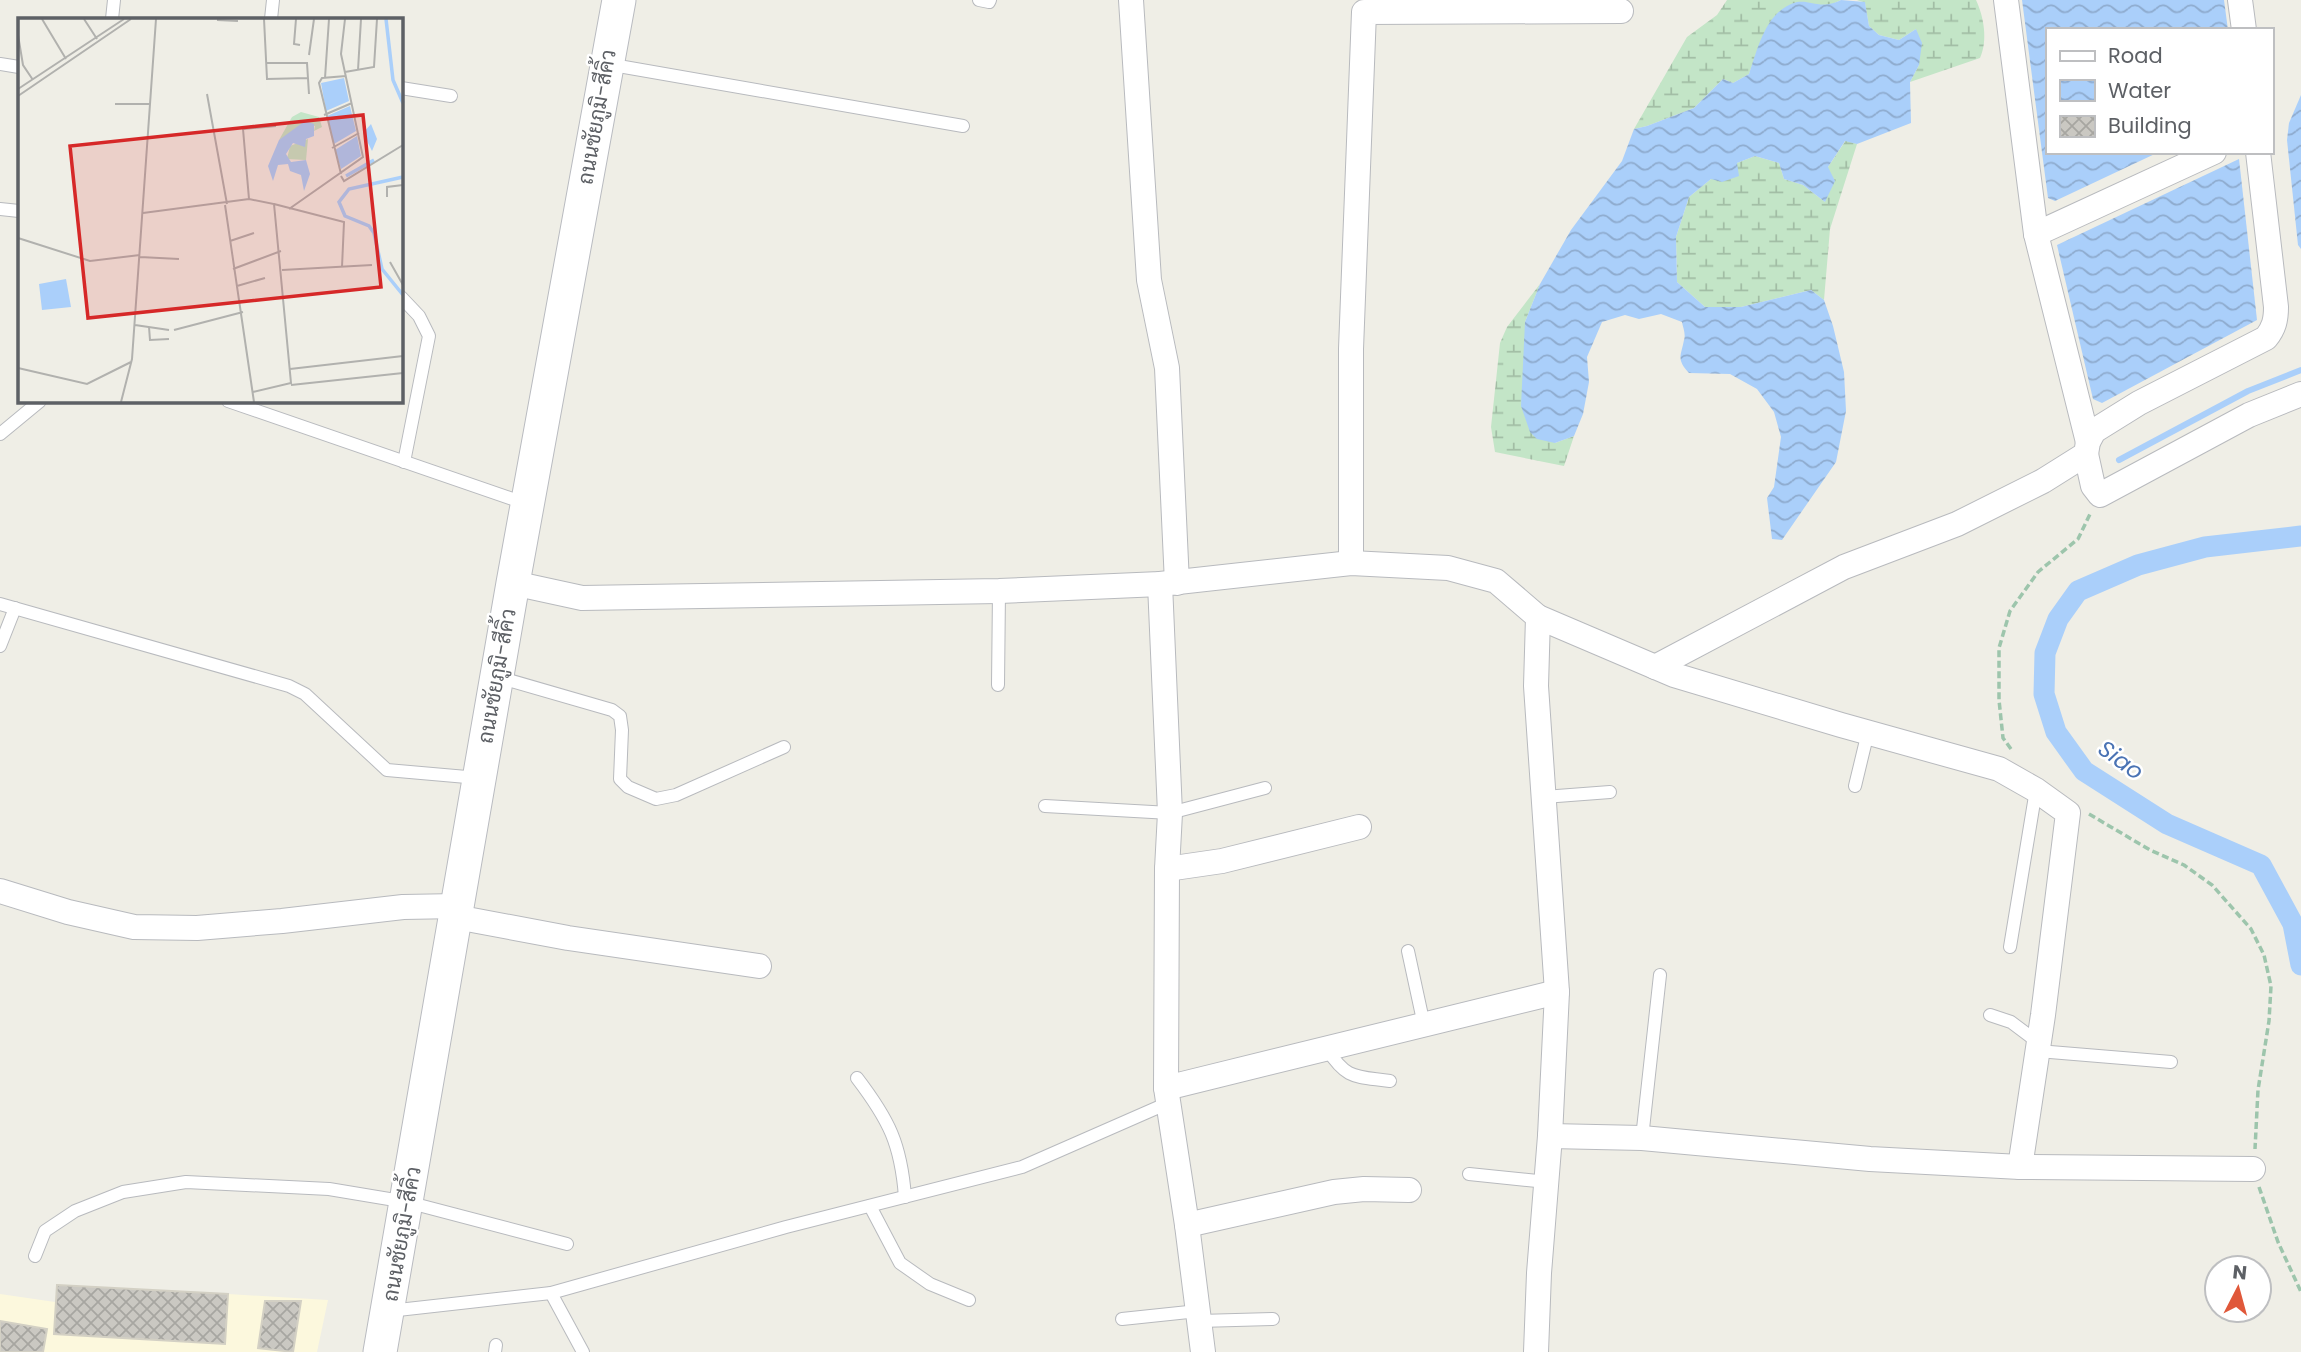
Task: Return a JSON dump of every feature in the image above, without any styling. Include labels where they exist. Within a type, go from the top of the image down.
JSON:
[{"type":"main road","name":"ถนนชัยภูมิ-สีคิ้ว","points":[[380,1352],[513,583],[619,0]]},
{"type":"street","points":[[1131,0],[1149,280],[1167,368],[1170,813],[1167,869],[1167,1095],[1203,1352]]},
{"type":"street","points":[[2006,0],[2036,234],[2091,469]]},
{"type":"street","points":[[2240,0],[2244,28]]},
{"type":"street","points":[[1351,563],[1351,349],[1364,6],[1622,5]]},
{"type":"street","points":[[2036,234],[2210,154]]},
{"type":"street","points":[[2091,469],[2094,431],[2139,403],[2266,338],[2273,330],[2276,307],[2259,154]]},
{"type":"street","points":[[1655,667],[1844,567],[1957,524],[2043,481],[2091,469],[2249,415],[2301,394]]},
{"type":"street","points":[[513,583],[582,598],[999,591],[1168,583],[1351,563],[1448,568],[1496,581],[1538,617],[1674,675],[1998,769],[2036,790],[2068,813],[2020,1167]]},
{"type":"street","points":[[1536,1352],[1557,992],[1536,686],[1538,617]]},
{"type":"street","points":[[1167,869],[1222,861],[1360,827]]},
{"type":"street","points":[[0,891],[68,912],[134,927],[197,928],[403,907],[457,912],[568,938],[758,966]]},
{"type":"street","points":[[1167,1095],[1327,1049],[1557,992]]},
{"type":"street","points":[[1550,1136],[1642,1138],[1870,1159],[2020,1167],[2253,1169]]},
{"type":"street","points":[[1187,1225],[1334,1192],[1364,1189],[1409,1190]]},
{"type":"lane","points":[[112,18],[114,0]]},
{"type":"lane","points":[[271,18],[273,0]]},
{"type":"lane","points":[[979,0],[990,0]]},
{"type":"lane","points":[[0,64],[18,67]]},
{"type":"lane","points":[[607,64],[963,126]]},
{"type":"lane","points":[[402,88],[452,96]]},
{"type":"lane","points":[[0,209],[18,211]]},
{"type":"lane","points":[[402,298],[419,316],[429,336],[404,461]]},
{"type":"lane","points":[[0,434],[39,402]]},
{"type":"lane","points":[[231,402],[527,504]]},
{"type":"lane","points":[[998,685],[999,591]]},
{"type":"lane","points":[[0,604],[289,686],[305,694],[387,770],[480,778]]},
{"type":"lane","points":[[0,646],[15,608]]},
{"type":"lane","points":[[497,677],[612,710],[620,716],[620,779],[628,787],[656,799],[676,795],[784,747]]},
{"type":"lane","points":[[1855,786],[1868,732]]},
{"type":"lane","points":[[1045,806],[1170,813],[1265,788]]},
{"type":"lane","points":[[2010,947],[2036,790]]},
{"type":"lane","points":[[1544,797],[1610,792]]},
{"type":"lane","points":[[1408,951],[1424,1025]]},
{"type":"lane","points":[[1642,1138],[1660,975]]},
{"type":"lane","points":[[1990,1015],[2011,1022],[2038,1047],[2171,1062]]},
{"type":"lane","points":[[1327,1049],[1338,1066],[1351,1076],[1390,1081]]},
{"type":"lane","points":[[857,1078],[877,1104],[894,1135],[903,1170],[905,1197]]},
{"type":"lane","points":[[389,1311],[551,1293],[1022,1167],[1167,1095]]},
{"type":"lane","points":[[1469,1174],[1547,1182]]},
{"type":"lane","points":[[35,1256],[46,1231],[75,1211],[122,1192],[186,1182],[330,1189],[407,1202],[567,1244]]},
{"type":"lane","points":[[870,1206],[900,1263],[930,1284],[969,1300]]},
{"type":"lane","points":[[551,1293],[583,1352]]},
{"type":"lane","points":[[1122,1318],[1198,1316],[1273,1319]]},
{"type":"path","points":[[2015,755],[2003,738],[1999,700],[1999,648],[2010,611],[2038,572],[2078,539],[2091,469]]},
{"type":"path","points":[[2083,810],[2150,850],[2184,865],[2212,886],[2251,929],[2264,955],[2271,986],[2269,1021],[2258,1090],[2253,1169],[2270,1222],[2301,1292]]},
{"type":"shaded area","points":[[57,1285],[328,1300],[317,1352],[0,1352],[0,1294],[55,1302]]},
{"type":"green space","points":[[1727,0],[1841,0],[1828,6],[1798,2],[1756,54],[1749,74],[1733,83],[1723,79],[1694,108],[1634,129],[1687,37],[1717,15]]},
{"type":"green space","points":[[1857,0],[1976,0],[1984,29],[1980,58],[1910,82],[1919,65],[1916,29],[1899,40],[1879,35],[1869,26],[1865,3]]},
{"type":"green space","points":[[1846,140],[1857,144],[1830,229],[1824,300],[1811,290],[1741,307],[1705,307],[1677,282],[1676,237],[1689,197],[1711,179],[1737,163],[1755,156],[1779,163],[1784,179],[1803,185],[1825,202],[1828,167]]},
{"type":"green space","points":[[1540,284],[1525,322],[1555,443],[1574,436],[1564,466],[1495,452],[1491,427],[1500,343],[1507,327]]},
{"type":"water","points":[[1841,0],[1865,2],[1869,26],[1879,35],[1899,40],[1916,29],[1922,43],[1919,65],[1910,82],[1911,123],[1857,144],[1845,141],[1828,167],[1835,181],[1825,202],[1803,185],[1784,179],[1779,163],[1755,156],[1737,163],[1739,176],[1722,182],[1711,179],[1689,197],[1676,237],[1677,282],[1705,307],[1741,307],[1811,290],[1824,300],[1833,326],[1844,372],[1846,411],[1836,462],[1782,540],[1772,539],[1767,498],[1774,487],[1781,437],[1774,412],[1757,389],[1730,374],[1689,373],[1681,361],[1685,335],[1682,322],[1661,314],[1639,319],[1625,315],[1602,322],[1587,357],[1589,382],[1583,414],[1574,436],[1555,443],[1537,439],[1530,432],[1521,406],[1525,322],[1540,284],[1571,230],[1622,161],[1634,129],[1694,108],[1723,79],[1733,83],[1749,74],[1765,31],[1786,6],[1797,2],[1822,4]]},
{"type":"water","points":[[2022,0],[2224,0],[2228,28],[2046,28],[2046,154],[2155,154],[2055,201],[2048,198]]},
{"type":"water","points":[[2301,95],[2301,249],[2298,245],[2287,140],[2289,123]]},
{"type":"water","points":[[2239,159],[2257,320],[2102,403],[2093,399],[2057,245]]},
{"type":"building","points":[[57,1285],[228,1294],[225,1344],[54,1334]]},
{"type":"building","points":[[265,1301],[301,1301],[293,1352],[258,1348]]},
{"type":"building","points":[[0,1321],[47,1329],[43,1352],[0,1352]]},
{"type":"waterway","points":[[2119,460],[2248,391],[2301,370]]},
{"type":"waterway","name":"Siao","points":[[2301,536],[2205,547],[2138,565],[2078,591],[2058,619],[2045,653],[2044,694],[2056,732],[2084,771],[2167,824],[2261,865],[2293,924],[2301,965]]}]
